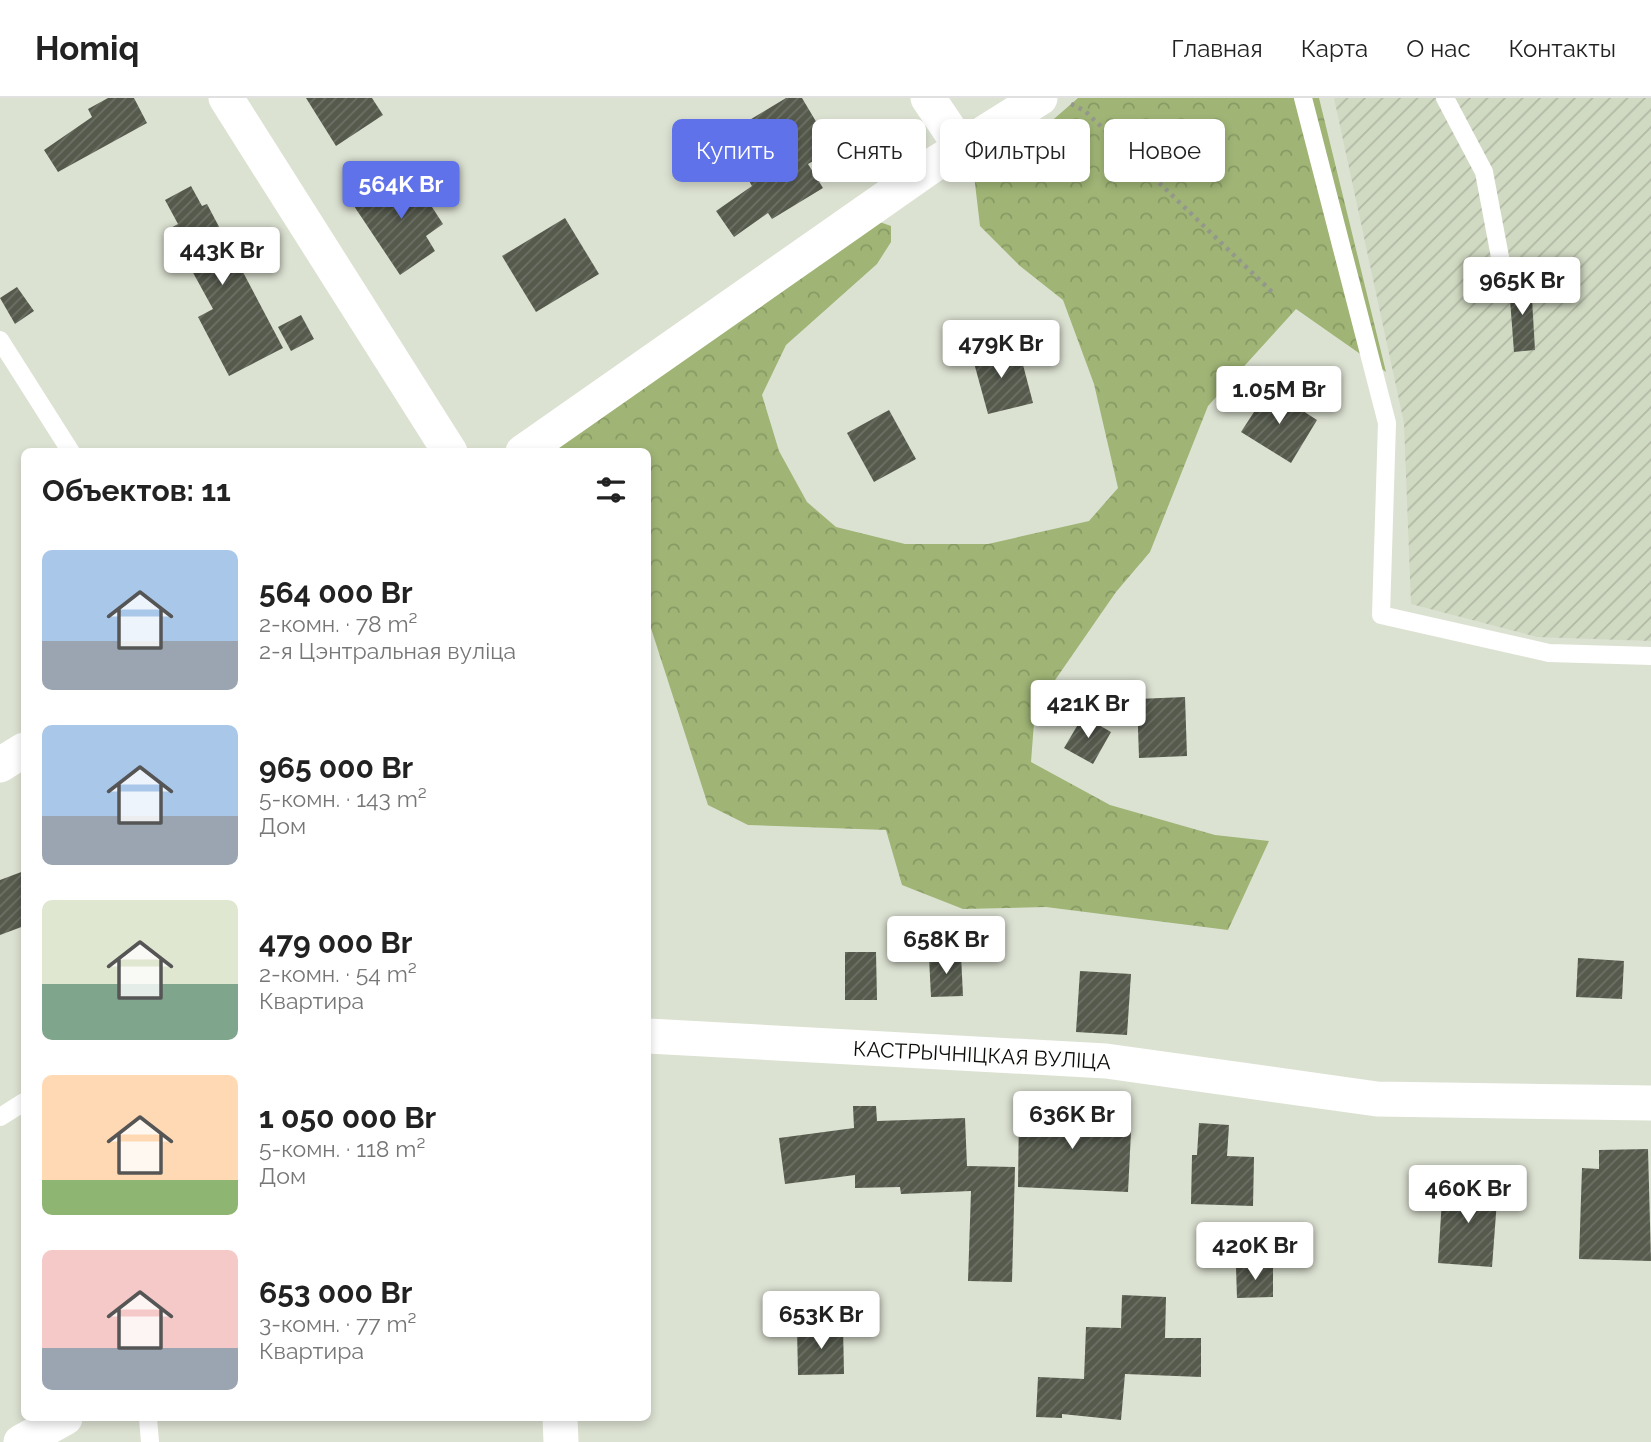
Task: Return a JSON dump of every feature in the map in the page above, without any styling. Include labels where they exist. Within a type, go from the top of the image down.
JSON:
[{"type":"street","points":[[226,98],[447,448]]},
{"type":"street","points":[[928,98],[942,119]]},
{"type":"street","points":[[1006,119],[1040,98]]},
{"type":"street","points":[[529,448],[940,162]]},
{"type":"street","points":[[0,765],[21,752]]},
{"type":"street","name":"КАСТРЫЧНІЦКАЯ ВУЛІЦА","points":[[651,1036],[1106,1061],[1377,1099],[1651,1102]]},
{"type":"street","points":[[21,1442],[60,1421]]},
{"type":"street","points":[[561,1421],[561,1442]]},
{"type":"lane","points":[[1303,98],[1387,423],[1381,615],[1549,653],[1651,656]]},
{"type":"lane","points":[[1445,98],[1484,172],[1500,257]]},
{"type":"lane","points":[[0,340],[68,448]]},
{"type":"lane","points":[[0,1117],[21,1104]]},
{"type":"lane","points":[[148,1421],[150,1442]]},
{"type":"path","points":[[1061,98],[1085,111],[1272,292]]},
{"type":"shaded area","points":[[1334,98],[1651,98],[1651,641],[1537,637],[1411,604],[1404,423]]},
{"type":"green space","points":[[1078,98],[1319,98],[1386,372],[1296,309],[1208,406],[1150,552],[1116,592],[1035,709],[1031,762],[1110,805],[1215,835],[1269,841],[1228,930],[1046,907],[963,909],[902,885],[886,830],[748,825],[708,805],[651,628],[651,448],[555,448],[874,220],[891,226],[891,242],[877,264],[786,345],[762,395],[779,451],[807,502],[836,527],[905,544],[988,544],[1089,521],[1118,488],[1094,384],[1063,300],[1020,266],[980,226],[975,182],[1090,182],[1090,119],[1054,119]]},
{"type":"building","points":[[108,98],[134,98],[147,123],[58,172],[44,150],[92,117],[88,109]]},
{"type":"building","points":[[306,98],[372,98],[383,115],[336,146]]},
{"type":"building","points":[[786,98],[802,98],[815,119],[812,119],[812,162],[808,164],[812,170],[812,182],[819,182],[823,188],[772,219],[768,213],[734,237],[716,211],[752,186],[750,182],[798,182],[798,119],[751,119]]},
{"type":"building","points":[[408,170],[443,224],[426,236],[435,251],[400,275],[354,206]]},
{"type":"building","points":[[191,186],[202,206],[207,204],[283,348],[229,376],[198,317],[213,309],[169,229],[178,224],[165,200]]},
{"type":"building","points":[[565,218],[599,274],[536,312],[502,256]]},
{"type":"building","points":[[1531,282],[1535,350],[1514,352],[1509,286]]},
{"type":"building","points":[[17,287],[34,311],[15,324],[0,298]]},
{"type":"building","points":[[301,315],[314,339],[291,351],[278,327]]},
{"type":"building","points":[[1003,344],[1009,364],[1022,361],[1033,403],[988,414],[971,352]]},
{"type":"building","points":[[1269,389],[1317,420],[1291,463],[1241,432]]},
{"type":"building","points":[[889,410],[916,459],[874,482],[847,433]]},
{"type":"building","points":[[1185,697],[1187,756],[1139,758],[1137,699]]},
{"type":"building","points":[[1083,716],[1111,732],[1093,764],[1064,748]]},
{"type":"building","points":[[21,872],[21,927],[0,935],[0,880]]},
{"type":"building","points":[[845,952],[876,952],[877,1000],[845,1000]]},
{"type":"building","points":[[961,955],[963,996],[931,997],[929,957]]},
{"type":"building","points":[[1578,958],[1624,961],[1622,999],[1576,997]]},
{"type":"building","points":[[1080,971],[1131,974],[1127,1035],[1076,1032]]},
{"type":"building","points":[[853,1106],[876,1106],[877,1121],[965,1118],[967,1166],[1015,1167],[1012,1282],[968,1281],[971,1191],[901,1194],[900,1187],[855,1188],[855,1175],[785,1184],[779,1138],[854,1128]]},
{"type":"building","points":[[1019,1109],[1107,1110],[1105,1131],[1131,1132],[1128,1192],[1018,1187]]},
{"type":"building","points":[[1199,1123],[1229,1125],[1227,1156],[1254,1157],[1253,1206],[1191,1204],[1192,1155],[1197,1155]]},
{"type":"building","points":[[1648,1149],[1651,1261],[1579,1259],[1582,1168],[1599,1169],[1599,1150]]},
{"type":"building","points":[[1443,1183],[1498,1187],[1492,1267],[1438,1263]]},
{"type":"building","points":[[1273,1266],[1273,1297],[1237,1298],[1236,1267]]},
{"type":"building","points":[[1122,1295],[1166,1297],[1165,1338],[1201,1338],[1201,1377],[1125,1374],[1121,1420],[1062,1414],[1062,1418],[1036,1417],[1038,1377],[1084,1379],[1086,1327],[1121,1328]]},
{"type":"building","points":[[843,1326],[844,1374],[798,1375],[797,1328]]}]
